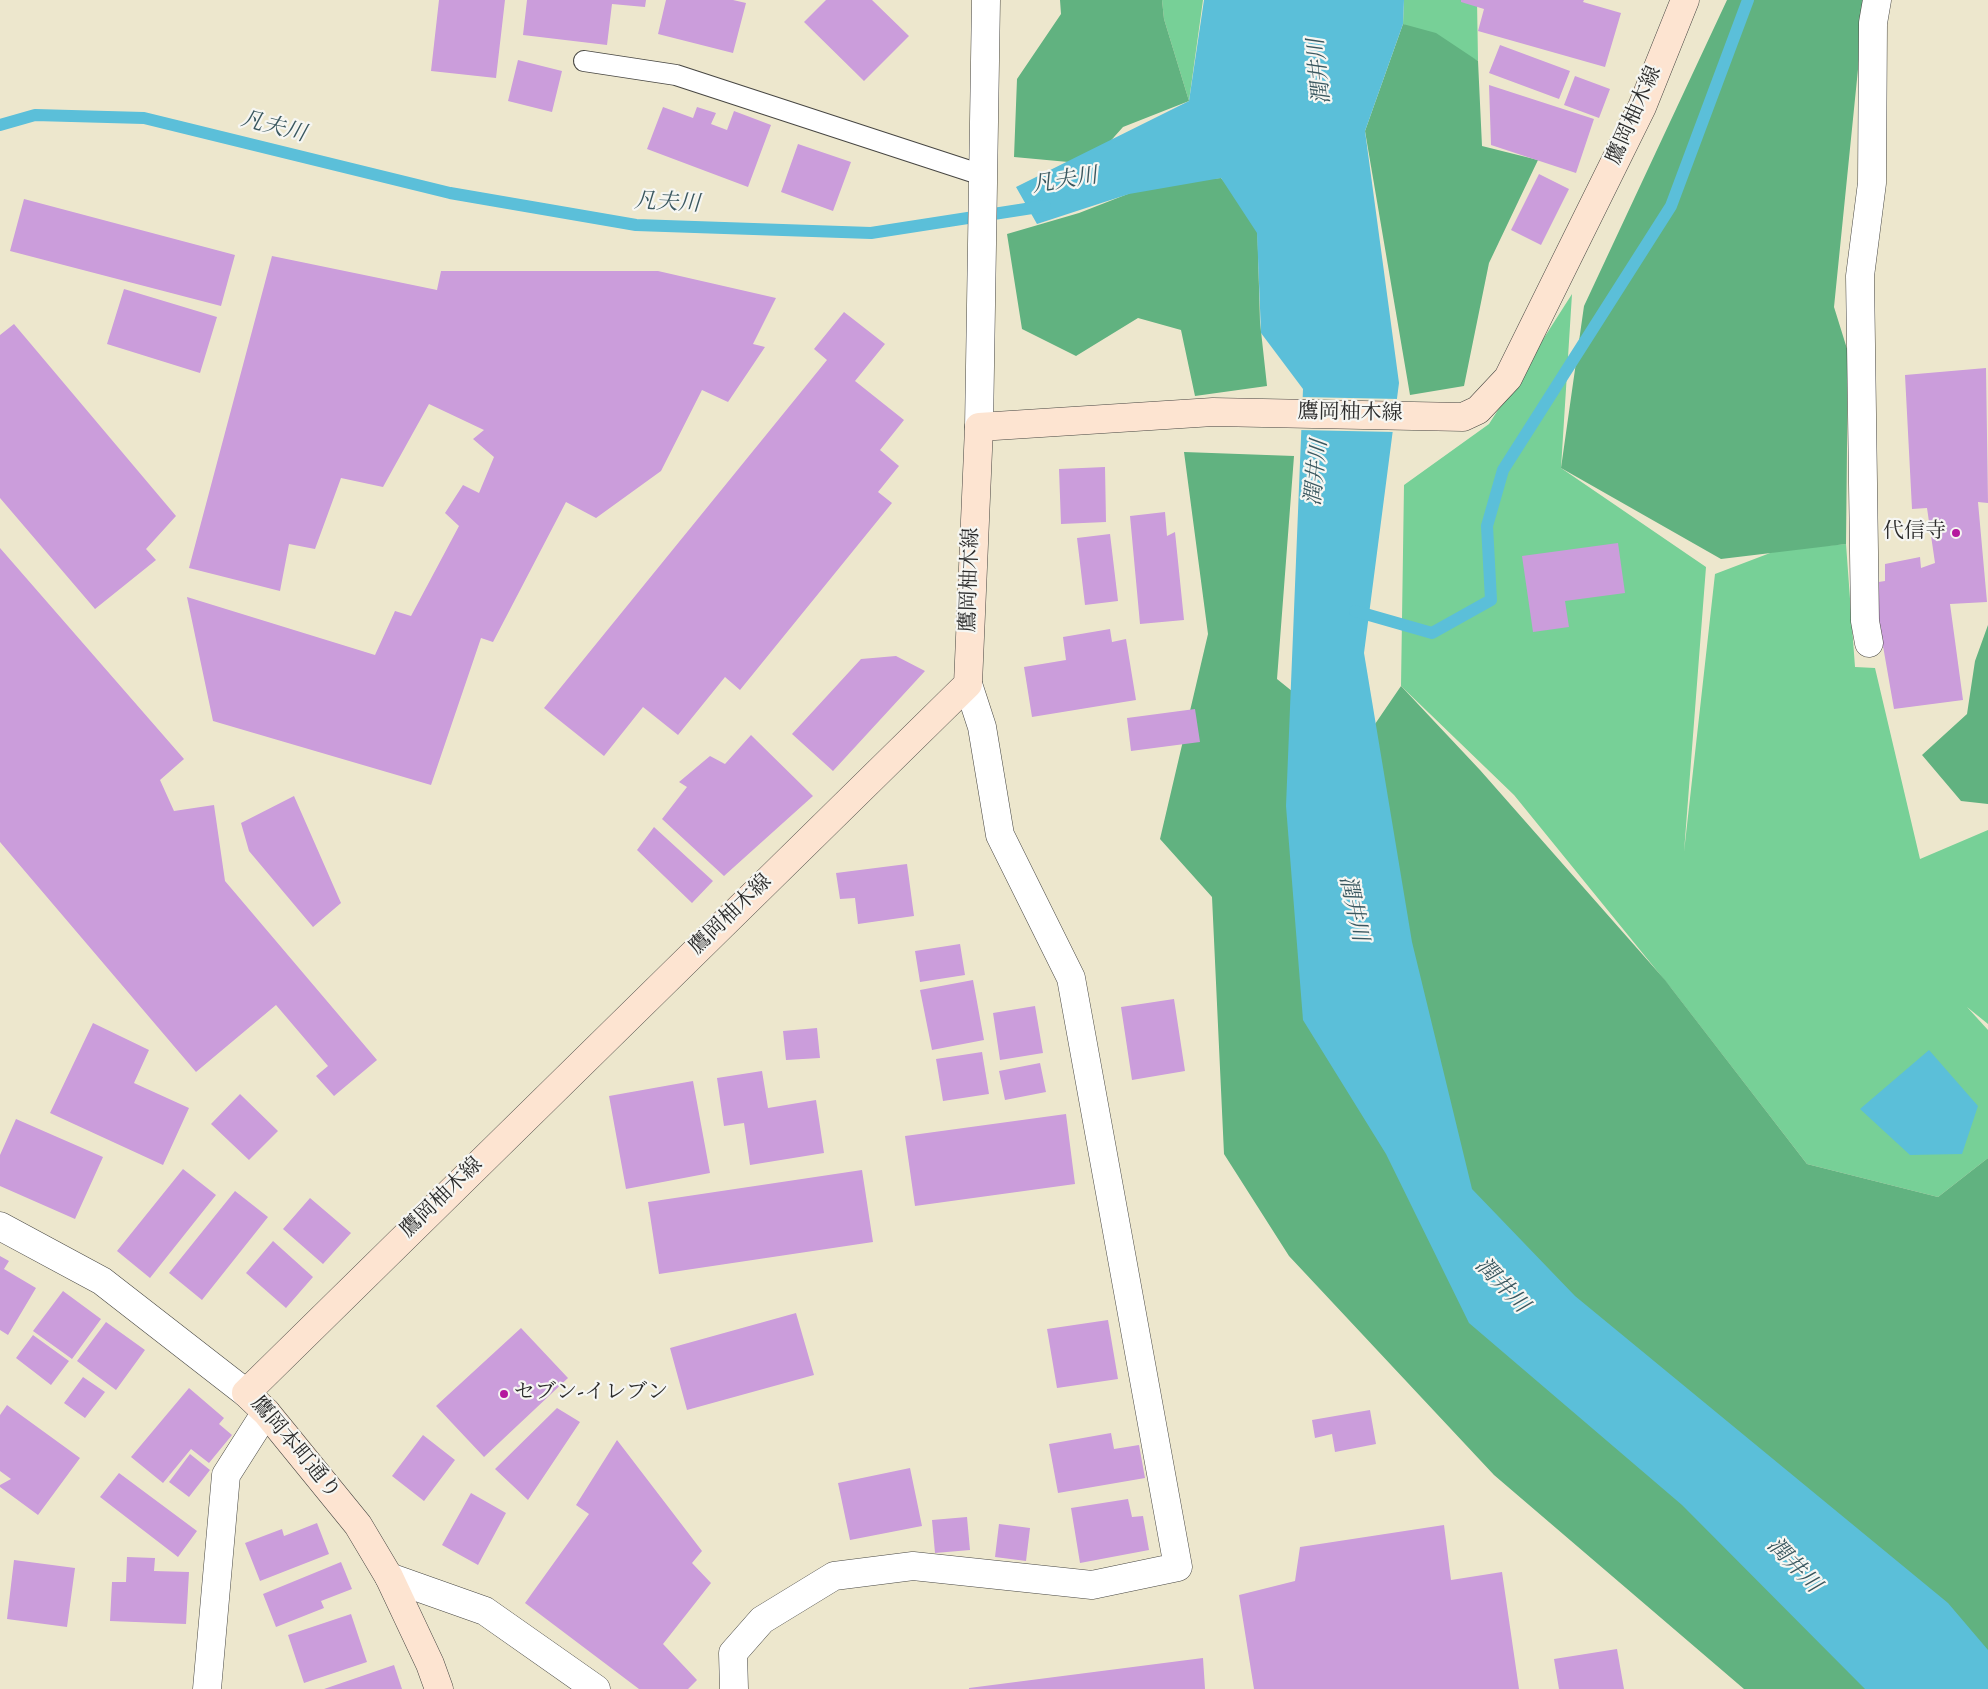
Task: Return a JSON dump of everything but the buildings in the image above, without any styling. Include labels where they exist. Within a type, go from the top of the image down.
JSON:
[{"type":"main road","name":"鷹岡柚木線","points":[[246,1393],[968,684],[979,427],[1213,412],[1463,418],[1478,410],[1508,378],[1642,107],[1685,0]]},
{"type":"main road","name":"鷹岡本町通り","points":[[246,1393],[266,1412],[358,1525],[389,1577],[430,1664],[439,1689]]},
{"type":"street","points":[[979,427],[986,0]]},
{"type":"street","points":[[1869,642],[1865,621],[1860,276],[1872,183],[1873,23],[1877,0]]},
{"type":"street","points":[[734,1689],[734,1653],[762,1620],[834,1576],[912,1566],[1092,1585],[1178,1567],[1071,978],[1000,836],[982,727],[968,684]]},
{"type":"street","name":"鷹岡本町通り","points":[[0,1226],[102,1280],[246,1393]]},
{"type":"street","points":[[207,1689],[226,1476],[266,1412]]},
{"type":"street","points":[[389,1577],[485,1611],[596,1689]]},
{"type":"lane","points":[[584,61],[676,75],[982,180]]},
{"type":"green space","points":[[1060,0],[1162,0],[1164,19],[1189,101],[1123,127],[1090,164],[1014,157],[1017,79],[1061,14]]},
{"type":"green space","points":[[1162,0],[1203,0],[1189,101],[1164,19]]},
{"type":"green space","points":[[1404,0],[1477,0],[1478,61],[1403,24]]},
{"type":"green space","points":[[1727,0],[1865,0],[1834,307],[1848,352],[1846,544],[1721,559],[1561,468],[1584,306]]},
{"type":"green space","points":[[1403,24],[1436,33],[1478,61],[1482,146],[1538,160],[1489,263],[1464,386],[1410,395],[1365,131]]},
{"type":"green space","points":[[1221,178],[1257,218],[1260,322],[1267,386],[1195,396],[1181,330],[1138,318],[1076,356],[1022,329],[1007,234],[1079,213],[1156,183]]},
{"type":"green space","points":[[1572,294],[1561,468],[1706,567],[1684,852],[1715,574],[1778,550],[1846,544],[1855,667],[1875,668],[1920,859],[1988,830],[1988,1024],[1967,1007],[1988,1030],[1988,1158],[1938,1197],[1807,1164],[1671,988],[1514,795],[1401,686],[1404,485],[1489,424]]},
{"type":"green space","points":[[1184,452],[1294,456],[1277,679],[1360,746],[1401,686],[1480,770],[1665,980],[1807,1164],[1938,1197],[1988,1158],[1988,1689],[1744,1689],[1494,1475],[1289,1256],[1224,1154],[1212,897],[1160,839],[1208,634]]},
{"type":"green space","points":[[1988,625],[1988,804],[1961,801],[1922,755],[1967,714],[1975,661]]},
{"type":"water","name":"潤井川","points":[[1204,0],[1404,0],[1403,24],[1365,131],[1399,383],[1364,653],[1412,942],[1472,1189],[1575,1296],[1948,1603],[1988,1650],[1988,1689],[1865,1689],[1682,1505],[1469,1323],[1386,1154],[1303,1020],[1286,806],[1303,389],[1261,333],[1257,233],[1221,178],[1129,194],[1037,224],[1016,187],[1189,101]]},
{"type":"water","points":[[1929,1050],[1978,1106],[1962,1154],[1910,1155],[1860,1109]]},
{"type":"pier","points":[[1300,397],[1399,399],[1395,432],[1299,430]]},
{"type":"waterway","points":[[1355,611],[1432,633],[1491,600],[1487,526],[1503,470],[1671,206],[1748,0]]},
{"type":"waterway","name":"凡夫川","points":[[0,125],[35,115],[144,118],[450,193],[636,225],[871,233],[1045,206]]},
{"type":"place","name":"代信寺","points":[[1956,533]]},
{"type":"place","name":"セブン-イレブン","points":[[504,1394]]}]
